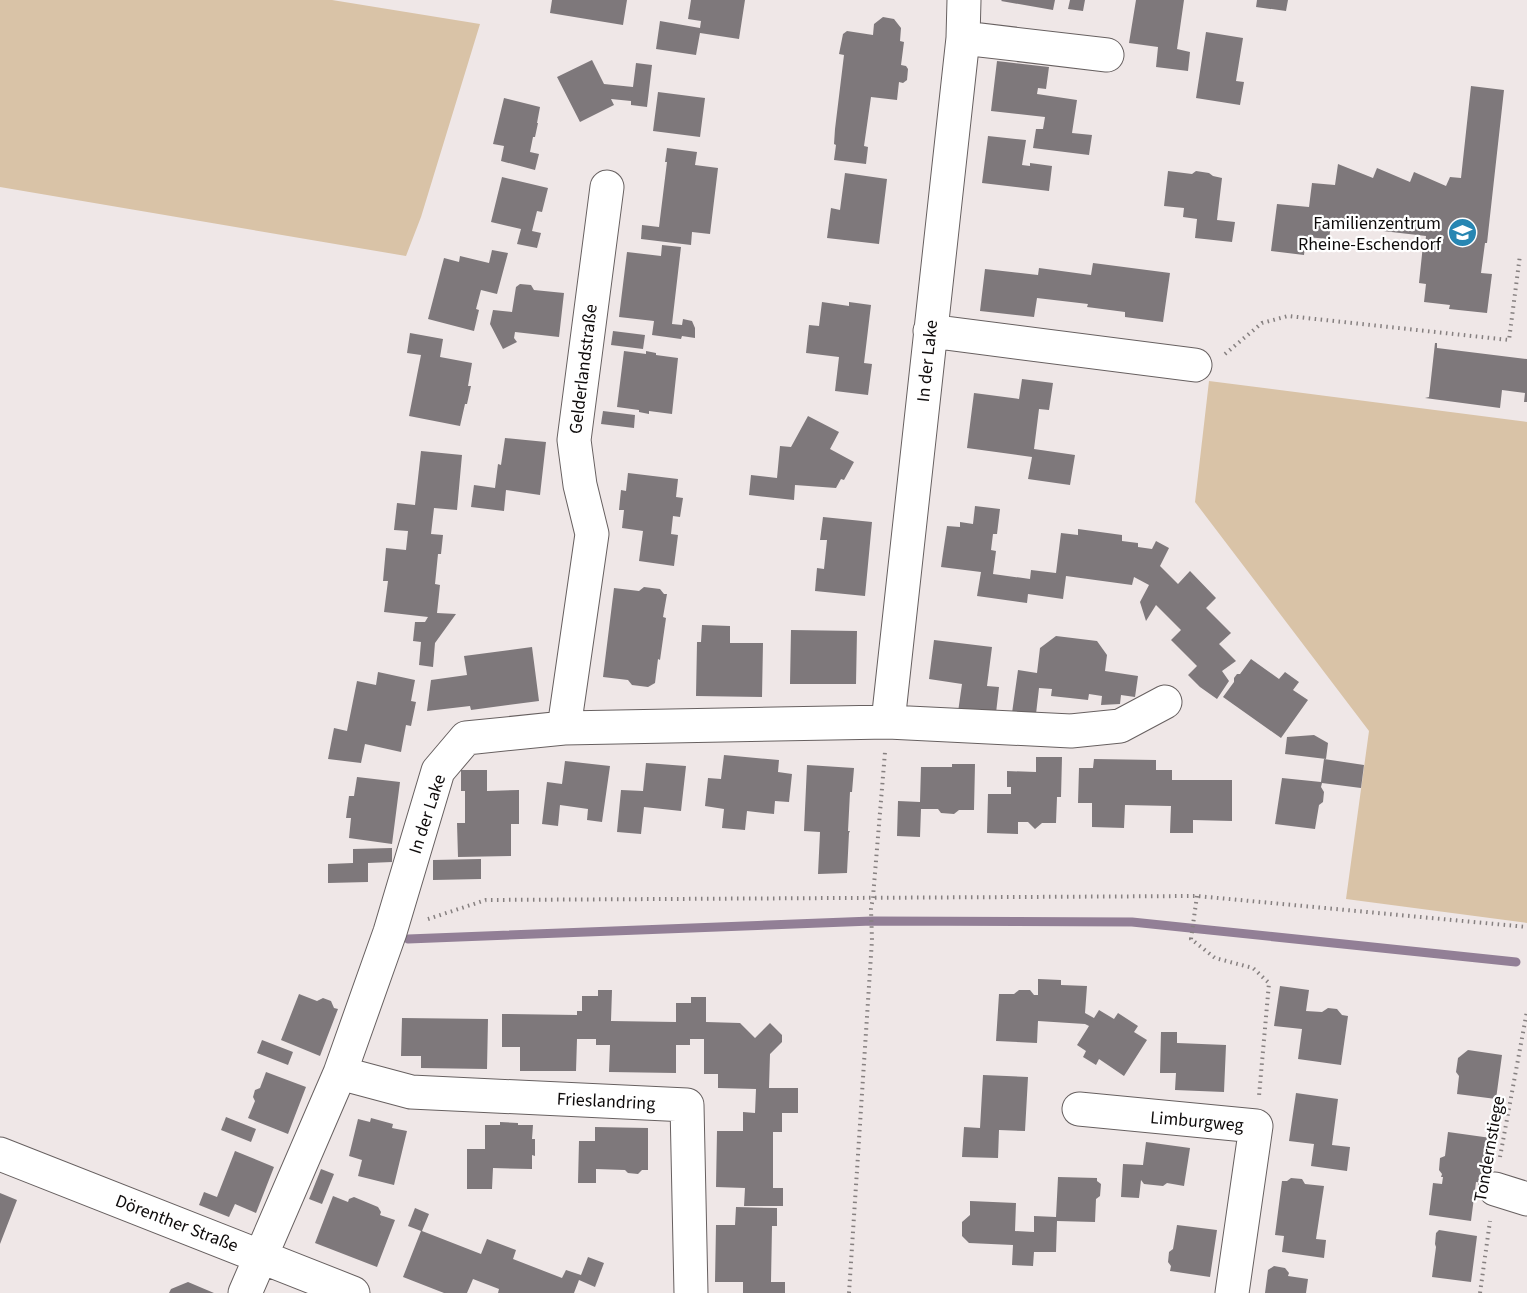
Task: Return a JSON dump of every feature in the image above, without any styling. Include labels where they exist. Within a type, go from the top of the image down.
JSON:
[{"type":"street","name":"In der Lake","points":[[888,722],[963,38],[964,0]]},
{"type":"street","points":[[963,38],[1107,56]]},
{"type":"street","name":"Gelderlandstraße","points":[[564,728],[592,534],[580,486],[574,440],[606,187]]},
{"type":"street","points":[[930,331],[1195,365]]},
{"type":"street","name":"In der Lake","points":[[245,1293],[340,1073],[390,932],[438,771],[466,738],[564,728],[888,722],[1071,731],[1120,726],[1165,702]]},
{"type":"street","name":"Frieslandring","points":[[340,1073],[411,1092],[687,1105],[691,1293]]},
{"type":"street","name":"Limburgweg","points":[[1079,1109],[1256,1126],[1232,1293]]},
{"type":"street","name":"Dörenther Straße","points":[[0,1154],[353,1293]]},
{"type":"street","points":[[1495,1189],[1527,1199]]},
{"type":"path","points":[[1195,365],[1224,356],[1262,323],[1288,316],[1509,340],[1520,255]]},
{"type":"path","points":[[849,1293],[872,940],[871,909],[888,722]]},
{"type":"path","points":[[1197,896],[1191,939],[1215,958],[1253,968],[1269,982],[1256,1126]]},
{"type":"path","points":[[390,932],[486,900],[873,897],[1197,896],[1527,927]]},
{"type":"path","name":"Tondernstiege","points":[[1480,1293],[1495,1189],[1527,1011]]},
{"type":"shaded area","points":[[0,0],[332,0],[480,24],[421,217],[406,256],[0,187]]},
{"type":"shaded area","points":[[1209,381],[1527,422],[1527,923],[1346,899],[1369,731],[1195,502]]},
{"type":"building","points":[[552,0],[627,0],[623,25],[550,13]]},
{"type":"building","points":[[691,0],[745,0],[739,39],[700,33],[696,55],[656,49],[660,21],[700,28],[701,21],[688,19]]},
{"type":"building","points":[[1002,0],[1055,0],[1053,10]]},
{"type":"building","points":[[1070,0],[1085,0],[1083,11],[1068,9]]},
{"type":"building","points":[[1136,0],[1184,0],[1177,49],[1190,52],[1188,71],[1156,67],[1158,47],[1129,43]]},
{"type":"building","points":[[1257,0],[1288,0],[1286,11],[1256,7]]},
{"type":"building","points":[[883,17],[894,19],[901,28],[900,41],[904,42],[901,65],[908,69],[907,80],[903,83],[899,82],[897,100],[871,97],[864,146],[868,147],[866,164],[834,160],[835,129],[844,55],[839,54],[843,34],[847,31],[873,35],[874,24]]},
{"type":"building","points":[[1206,32],[1243,38],[1236,81],[1244,82],[1240,105],[1196,98]]},
{"type":"building","points":[[592,60],[604,84],[633,87],[636,63],[652,65],[647,107],[631,105],[631,101],[611,99],[614,105],[580,122],[557,77]]},
{"type":"building","points":[[997,61],[1049,67],[1046,89],[1038,88],[1037,94],[1077,100],[1072,133],[1092,135],[1089,155],[1033,148],[1036,129],[1043,129],[1045,117],[991,111]]},
{"type":"building","points":[[1471,86],[1504,90],[1487,243],[1485,243],[1481,273],[1492,274],[1487,313],[1449,309],[1450,305],[1424,302],[1426,284],[1419,283],[1426,236],[1331,225],[1329,239],[1306,237],[1304,255],[1271,251],[1277,204],[1309,207],[1312,183],[1335,185],[1338,164],[1373,178],[1377,168],[1410,182],[1414,172],[1446,186],[1450,177],[1461,178]]},
{"type":"building","points":[[658,92],[705,98],[700,137],[653,131]]},
{"type":"building","points":[[504,98],[540,107],[530,152],[539,154],[535,170],[501,161],[504,146],[493,144]]},
{"type":"building","points":[[988,136],[1026,140],[1022,165],[1030,166],[1030,163],[1052,166],[1049,191],[982,183]]},
{"type":"building","points":[[667,148],[697,152],[695,165],[718,168],[710,234],[692,232],[691,245],[641,239],[642,225],[659,227]]},
{"type":"building","points":[[1168,171],[1192,174],[1196,171],[1222,178],[1217,220],[1235,222],[1232,242],[1195,238],[1197,219],[1183,217],[1184,208],[1164,206]]},
{"type":"building","points":[[845,173],[887,179],[879,244],[827,238],[831,208],[840,210]]},
{"type":"building","points":[[502,177],[548,188],[542,212],[537,211],[532,231],[541,233],[537,248],[517,244],[521,229],[491,222]]},
{"type":"building","points":[[662,245],[681,247],[672,324],[682,325],[683,319],[692,321],[695,338],[682,336],[681,339],[652,335],[654,321],[619,317],[627,252],[661,256]]},
{"type":"building","points":[[492,250],[508,253],[497,294],[481,290],[474,331],[428,319],[444,258],[459,262],[460,256],[489,263]]},
{"type":"building","points":[[1093,263],[1170,273],[1163,322],[1125,317],[1125,312],[1087,307],[1088,304],[1037,298],[1034,317],[980,311],[985,269],[1038,275],[1039,268],[1091,275]]},
{"type":"building","points":[[520,284],[531,285],[534,290],[564,293],[559,337],[515,332],[514,338],[517,342],[503,349],[490,324],[493,310],[512,312],[516,287]]},
{"type":"building","points":[[822,302],[849,306],[849,302],[871,305],[864,363],[872,364],[868,395],[835,391],[839,357],[806,353],[809,325],[819,326]]},
{"type":"building","points":[[613,331],[645,335],[643,349],[611,345]]},
{"type":"building","points":[[410,333],[443,339],[440,357],[472,363],[468,386],[471,386],[460,426],[409,416],[421,355],[407,353]]},
{"type":"building","points":[[1435,343],[1437,343],[1437,348],[1527,359],[1527,402],[1524,402],[1525,393],[1502,390],[1500,408],[1425,398],[1429,397]]},
{"type":"building","points":[[624,351],[646,354],[646,351],[678,358],[672,414],[649,411],[649,414],[617,407]]},
{"type":"building","points":[[1022,379],[1053,383],[1049,410],[1039,409],[1034,449],[1075,455],[1070,485],[1028,479],[1032,457],[967,448],[974,393],[1019,399]]},
{"type":"building","points":[[603,411],[635,415],[634,428],[601,424]]},
{"type":"building","points":[[808,416],[839,432],[830,449],[854,462],[844,480],[841,479],[836,488],[795,485],[794,500],[749,495],[751,475],[777,478],[780,446],[791,447]]},
{"type":"building","points":[[505,438],[546,442],[540,495],[506,490],[504,511],[471,507],[474,485],[495,488]]},
{"type":"building","points":[[421,451],[462,455],[457,510],[434,508],[431,534],[443,535],[441,554],[438,554],[435,584],[440,585],[437,613],[456,614],[435,643],[433,667],[419,665],[421,642],[413,641],[415,622],[425,622],[428,617],[384,612],[388,581],[383,581],[386,548],[406,550],[408,531],[394,530],[397,503],[415,505]]},
{"type":"building","points":[[628,473],[678,479],[676,497],[683,498],[680,517],[673,516],[671,534],[678,535],[674,566],[639,561],[643,531],[622,528],[624,510],[619,510],[621,490],[626,491]]},
{"type":"building","points":[[975,506],[1000,509],[997,534],[993,534],[991,550],[996,551],[993,574],[1030,579],[1031,570],[1056,573],[1061,533],[1078,535],[1078,529],[1122,535],[1122,541],[1138,543],[1138,547],[1152,549],[1156,541],[1169,548],[1160,566],[1178,584],[1190,571],[1216,598],[1206,608],[1231,633],[1219,644],[1236,661],[1222,671],[1229,681],[1217,699],[1188,675],[1197,666],[1171,640],[1181,630],[1156,605],[1146,621],[1140,602],[1149,585],[1134,577],[1132,585],[1066,576],[1063,599],[1028,594],[1027,603],[977,596],[981,572],[941,567],[947,526],[960,527],[960,522],[973,524]]},
{"type":"building","points":[[823,517],[872,522],[865,596],[815,591],[817,568],[824,569],[827,540],[820,540]]},
{"type":"building","points":[[644,587],[660,589],[667,594],[660,660],[658,659],[655,683],[648,687],[632,685],[628,680],[603,677],[614,588],[639,591]]},
{"type":"building","points":[[702,625],[730,626],[730,643],[763,643],[762,697],[696,696],[697,642],[701,642]]},
{"type":"building","points":[[791,630],[857,631],[856,684],[790,684]]},
{"type":"building","points":[[1056,636],[1097,641],[1107,655],[1105,671],[1138,676],[1135,697],[1121,695],[1120,704],[1101,705],[1102,696],[1089,694],[1088,700],[1051,696],[1052,689],[1039,688],[1036,714],[1012,713],[1018,670],[1037,673],[1040,648]]},
{"type":"building","points":[[934,640],[992,647],[987,686],[999,687],[996,713],[958,712],[962,684],[929,679]]},
{"type":"building","points":[[532,647],[539,701],[471,710],[470,706],[427,711],[431,680],[467,675],[464,656]]},
{"type":"building","points":[[1251,659],[1279,679],[1285,672],[1299,682],[1293,690],[1308,700],[1281,738],[1223,697],[1234,682],[1234,678],[1240,674]]},
{"type":"building","points":[[378,672],[415,680],[411,701],[416,702],[411,726],[406,725],[401,752],[365,744],[361,763],[328,759],[334,728],[347,731],[357,681],[376,685]]},
{"type":"building","points":[[1314,735],[1328,743],[1326,759],[1285,754],[1287,737]]},
{"type":"building","points":[[724,755],[779,760],[778,772],[792,774],[789,802],[775,801],[774,814],[747,811],[745,830],[722,828],[724,809],[705,806],[708,778],[721,779]]},
{"type":"building","points":[[1036,757],[1062,757],[1061,797],[1057,797],[1056,823],[1042,823],[1035,829],[1028,822],[1018,822],[1018,834],[987,833],[988,794],[1011,794],[1011,787],[1007,787],[1007,771],[1036,772]]},
{"type":"building","points":[[1094,759],[1156,760],[1156,770],[1172,770],[1172,780],[1232,780],[1232,821],[1193,820],[1193,833],[1170,833],[1171,806],[1125,805],[1124,828],[1092,827],[1092,803],[1078,803],[1079,768],[1093,768]]},
{"type":"building","points":[[1324,759],[1364,765],[1361,788],[1322,783],[1323,802],[1319,805],[1315,829],[1275,824],[1282,778],[1321,782]]},
{"type":"building","points":[[565,761],[610,766],[602,822],[587,820],[588,809],[560,805],[558,826],[542,824],[547,782],[562,784]]},
{"type":"building","points":[[646,763],[686,766],[681,811],[644,807],[641,834],[617,832],[621,790],[643,791]]},
{"type":"building","points":[[952,764],[975,764],[974,810],[959,810],[954,814],[941,813],[938,809],[921,809],[920,837],[897,836],[898,801],[920,802],[921,767],[952,767]]},
{"type":"building","points":[[807,765],[854,768],[852,792],[850,792],[847,873],[818,874],[820,832],[804,831]]},
{"type":"building","points":[[461,770],[487,770],[487,791],[519,790],[519,824],[511,824],[511,856],[458,857],[457,823],[465,823],[465,791],[461,791]]},
{"type":"building","points":[[357,777],[400,782],[392,844],[349,838],[351,818],[346,818],[349,796],[354,796]]},
{"type":"building","points":[[392,848],[392,862],[368,863],[368,882],[328,883],[328,864],[353,863],[353,849]]},
{"type":"building","points":[[481,859],[481,879],[433,880],[433,860]]},
{"type":"building","points":[[1038,979],[1061,980],[1061,985],[1087,986],[1085,1013],[1094,1018],[1099,1010],[1114,1019],[1118,1013],[1138,1026],[1134,1032],[1147,1040],[1124,1076],[1099,1059],[1096,1065],[1083,1057],[1086,1051],[1077,1045],[1089,1026],[1085,1024],[1038,1021],[1037,1043],[996,1041],[999,994],[1014,994],[1019,990],[1030,990],[1034,995],[1038,995]]},
{"type":"building","points":[[1280,986],[1309,990],[1306,1011],[1322,1012],[1328,1008],[1337,1009],[1342,1015],[1348,1016],[1341,1065],[1298,1059],[1302,1029],[1274,1026]]},
{"type":"building","points":[[598,990],[612,990],[611,1021],[676,1022],[676,1003],[691,1003],[691,997],[706,997],[706,1022],[740,1023],[755,1038],[770,1023],[782,1035],[782,1042],[770,1054],[769,1088],[798,1088],[798,1113],[782,1113],[782,1132],[773,1132],[773,1188],[783,1188],[783,1206],[744,1206],[745,1188],[716,1187],[717,1131],[743,1131],[743,1112],[755,1113],[756,1089],[718,1088],[718,1074],[704,1074],[704,1039],[690,1039],[690,1045],[676,1045],[676,1073],[609,1072],[610,1045],[596,1045],[596,1039],[577,1039],[576,1071],[520,1071],[520,1047],[502,1047],[502,1014],[577,1015],[577,1011],[582,1011],[582,996],[598,996]]},
{"type":"building","points":[[299,994],[317,1001],[323,998],[331,1001],[334,1008],[338,1009],[320,1056],[281,1040]]},
{"type":"building","points":[[402,1018],[488,1019],[487,1069],[421,1068],[421,1056],[401,1056]]},
{"type":"building","points":[[1161,1032],[1177,1032],[1177,1043],[1226,1045],[1224,1092],[1175,1090],[1176,1073],[1160,1073]]},
{"type":"building","points":[[262,1040],[293,1052],[288,1065],[257,1053]]},
{"type":"building","points":[[1468,1050],[1502,1055],[1496,1099],[1457,1094],[1458,1058]]},
{"type":"building","points":[[266,1072],[306,1087],[288,1134],[248,1118],[255,1101],[253,1097],[255,1090],[260,1088]]},
{"type":"building","points":[[983,1075],[1028,1077],[1025,1131],[999,1130],[998,1158],[962,1157],[964,1127],[980,1128]]},
{"type":"building","points":[[1296,1093],[1338,1099],[1332,1145],[1350,1147],[1347,1171],[1311,1166],[1314,1144],[1289,1141]]},
{"type":"building","points":[[226,1117],[256,1129],[251,1142],[221,1130]]},
{"type":"building","points":[[371,1118],[393,1124],[392,1128],[407,1131],[394,1185],[358,1176],[362,1160],[349,1156],[358,1119],[370,1122]]},
{"type":"building","points":[[500,1122],[533,1125],[532,1139],[535,1139],[535,1156],[532,1155],[532,1169],[493,1168],[492,1189],[467,1189],[467,1149],[485,1149],[485,1125],[500,1125]]},
{"type":"building","points":[[595,1127],[648,1128],[648,1170],[642,1170],[638,1174],[628,1173],[625,1170],[596,1169],[596,1183],[578,1183],[579,1141],[595,1141]]},
{"type":"building","points":[[1448,1132],[1491,1138],[1485,1183],[1476,1182],[1471,1221],[1429,1215],[1433,1183],[1442,1184],[1443,1177],[1439,1170],[1440,1158],[1445,1156]]},
{"type":"building","points":[[1146,1142],[1190,1148],[1184,1186],[1167,1183],[1163,1186],[1144,1184],[1141,1180],[1139,1198],[1121,1197],[1123,1164],[1143,1165]]},
{"type":"building","points":[[235,1151],[274,1167],[256,1213],[235,1204],[229,1217],[199,1205],[204,1192],[217,1197]]},
{"type":"building","points":[[321,1169],[334,1174],[322,1204],[309,1199]]},
{"type":"building","points":[[1058,1177],[1097,1178],[1101,1184],[1100,1196],[1096,1199],[1095,1222],[1057,1221],[1056,1252],[1034,1252],[1033,1266],[1012,1265],[1013,1245],[969,1243],[962,1236],[962,1222],[970,1215],[970,1201],[1016,1203],[1015,1231],[1034,1232],[1034,1216],[1056,1217]]},
{"type":"building","points":[[1291,1178],[1302,1179],[1305,1184],[1324,1186],[1316,1239],[1326,1240],[1324,1258],[1282,1252],[1284,1236],[1275,1235],[1282,1181]]},
{"type":"building","points":[[0,1193],[17,1200],[0,1244]]},
{"type":"building","points":[[333,1196],[348,1202],[354,1197],[378,1207],[380,1215],[395,1220],[377,1267],[315,1243]]},
{"type":"building","points":[[736,1207],[777,1208],[777,1226],[772,1226],[771,1282],[785,1282],[785,1293],[743,1293],[743,1282],[715,1282],[716,1225],[735,1225]]},
{"type":"building","points":[[415,1208],[429,1214],[422,1231],[481,1254],[487,1239],[516,1250],[513,1259],[562,1278],[566,1270],[581,1275],[588,1257],[604,1263],[595,1287],[579,1280],[574,1293],[498,1293],[499,1289],[473,1279],[467,1293],[444,1293],[403,1277],[421,1231],[408,1226]]},
{"type":"building","points":[[1177,1225],[1217,1230],[1210,1277],[1170,1271],[1169,1252],[1173,1249]]},
{"type":"building","points":[[1439,1230],[1477,1236],[1471,1282],[1432,1277],[1436,1233]]},
{"type":"building","points":[[1274,1266],[1285,1268],[1289,1273],[1288,1276],[1308,1279],[1306,1293],[1265,1293],[1268,1270]]},
{"type":"building","points":[[188,1282],[214,1293],[169,1293],[171,1289]]},
{"type":"waterway","points":[[408,939],[872,921],[1132,922],[1516,962]]},
{"type":"place","name":"Familienzentrum Rheine-Eschendorf","points":[[1462,233]]}]
